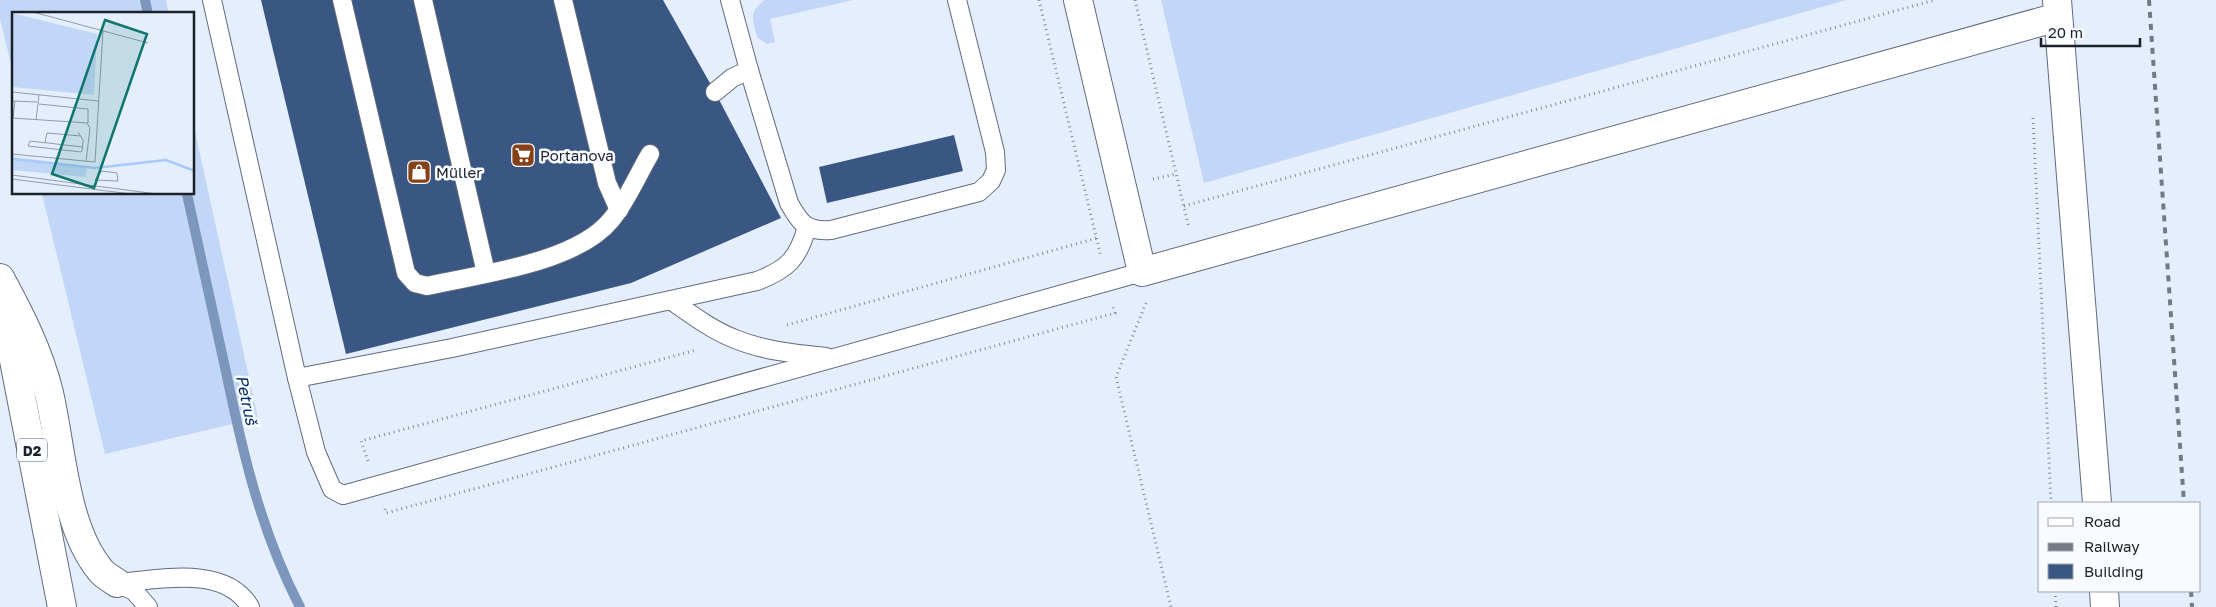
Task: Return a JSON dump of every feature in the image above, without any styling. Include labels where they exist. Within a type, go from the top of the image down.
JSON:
[{"type":"main road","points":[[1078,0],[1142,272],[2058,9],[2097,502]]},
{"type":"main road","points":[[0,278],[26,328],[49,392],[70,501],[82,541],[102,572],[117,583]]},
{"type":"main road","name":"D2","points":[[0,293],[62,607]]},
{"type":"main road","points":[[2104,592],[2105,607]]},
{"type":"lane","points":[[212,0],[297,378],[316,452],[332,489],[343,495],[1142,272]]},
{"type":"lane","points":[[342,0],[406,273],[415,283],[427,286],[544,260],[571,249],[593,237],[611,221],[619,210],[650,154]]},
{"type":"lane","points":[[423,0],[486,273]]},
{"type":"lane","points":[[563,0],[582,86],[607,183],[619,210]]},
{"type":"lane","points":[[730,0],[749,70],[790,203],[797,219],[807,227],[817,231],[831,230],[956,199],[979,192],[990,181],[996,170],[995,152],[957,0]]},
{"type":"lane","points":[[715,92],[732,78],[749,70]]},
{"type":"lane","points":[[297,378],[452,348],[757,281],[777,273],[791,262],[802,246],[807,227]]},
{"type":"lane","points":[[672,301],[704,323],[735,339],[788,354],[839,358]]},
{"type":"lane","points":[[117,583],[200,577],[229,586],[247,601],[250,607]]},
{"type":"lane","points":[[117,583],[134,591],[148,607]]},
{"type":"path","points":[[1039,0],[1096,238]]},
{"type":"path","points":[[1135,0],[1196,258]]},
{"type":"path","points":[[1184,206],[1935,0]]},
{"type":"path","points":[[2033,115],[2051,502]]},
{"type":"path","points":[[1142,272],[1147,299],[1116,376],[1171,607]]},
{"type":"path","points":[[2055,592],[2056,607]]},
{"type":"shaded area","points":[[0,0],[166,0],[169,12],[12,12],[12,68],[0,19]]},
{"type":"shaded area","points":[[765,0],[853,0],[770,19],[775,42],[767,44],[757,37],[753,21],[756,8]]},
{"type":"shaded area","points":[[1161,0],[1846,0],[1204,183]]},
{"type":"shaded area","points":[[195,132],[258,418],[105,454],[42,195],[195,195]]},
{"type":"building","name":"Portanova","points":[[261,0],[663,0],[715,92],[781,218],[631,283],[346,354]]},
{"type":"building","points":[[954,135],[963,171],[827,203],[819,167]]},
{"type":"waterway","name":"Petruš","points":[[145,0],[148,12]]},
{"type":"waterway","name":"Petruš","points":[[187,195],[232,403],[247,463],[274,550],[300,607]]},
{"type":"railway","points":[[2149,0],[2184,502]]},
{"type":"railway","points":[[2191,592],[2192,607]]},
{"type":"place","name":"Portanova","points":[[523,155]]},
{"type":"place","name":"Müller","points":[[419,172]]}]
